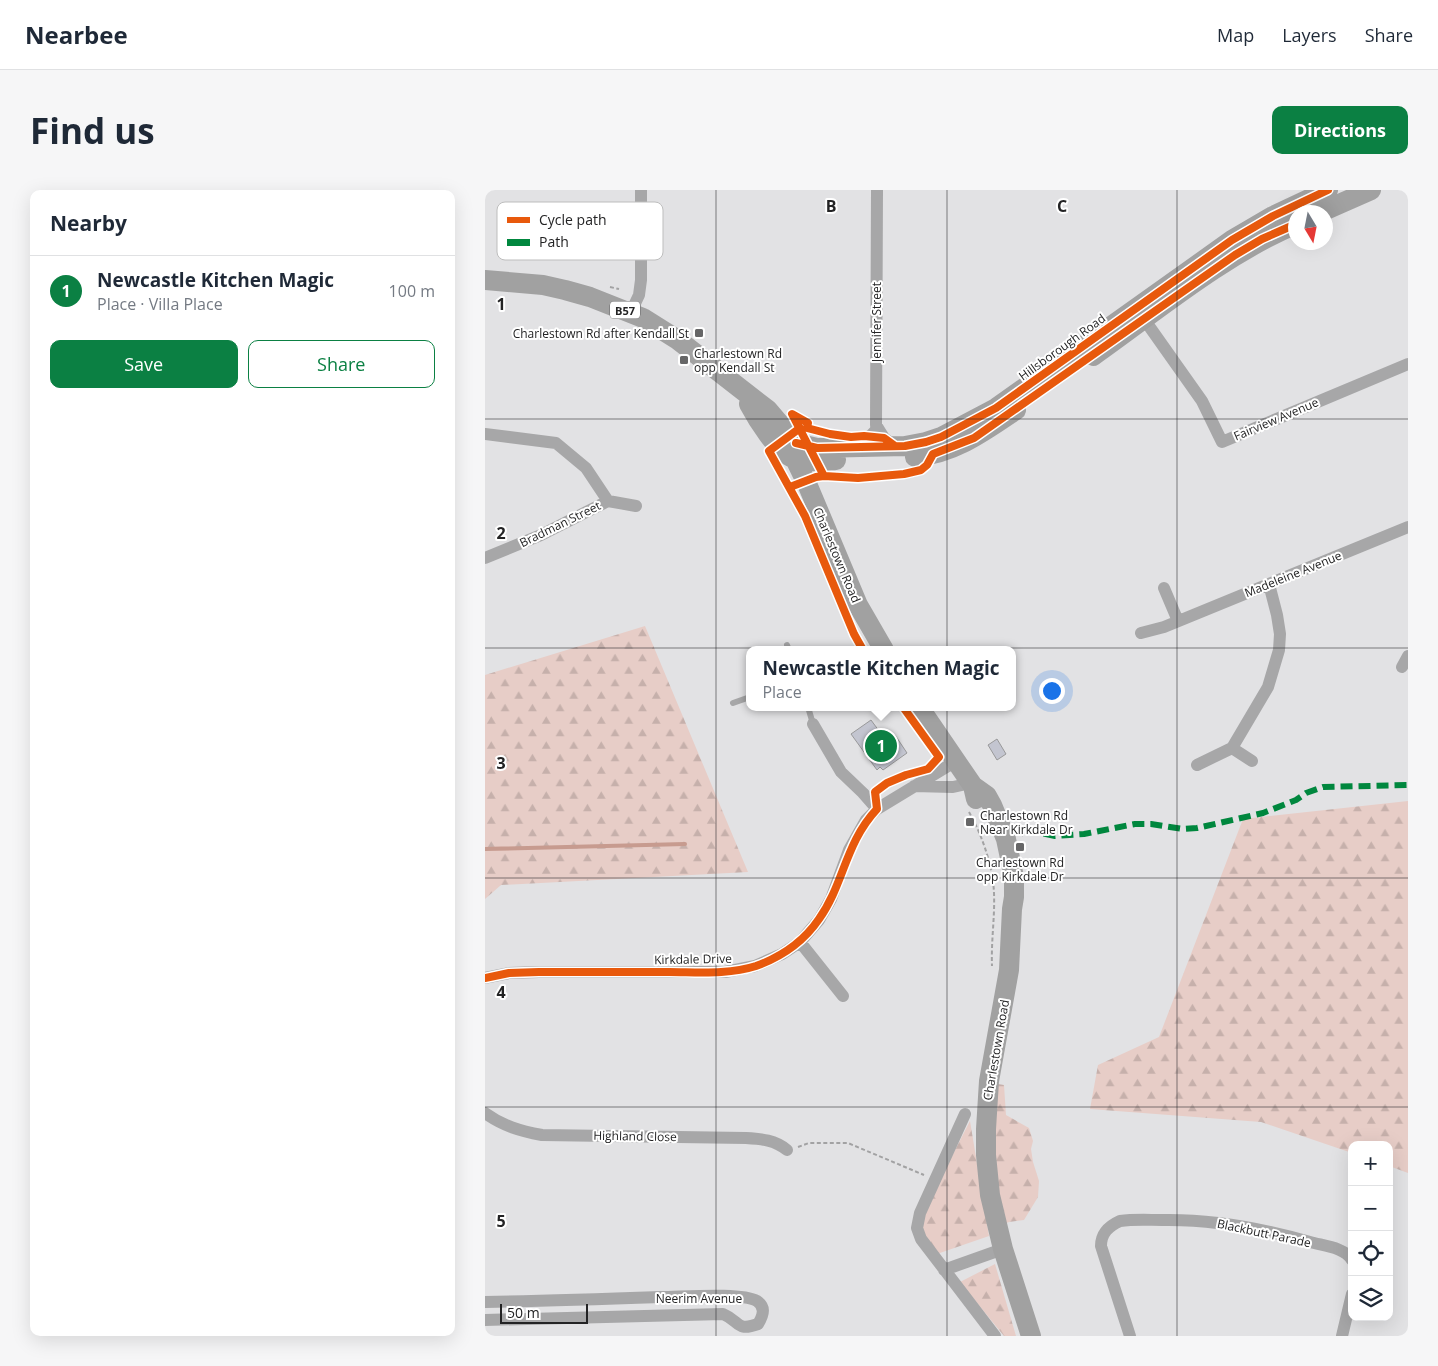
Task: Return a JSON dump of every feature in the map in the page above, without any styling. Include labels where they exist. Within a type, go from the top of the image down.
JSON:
[{"type":"main road","name":"Hillsborough Road","points":[[797,441],[817,448],[895,446],[926,442],[941,437],[996,408],[1232,240],[1273,216],[1328,190]]},
{"type":"main road","points":[[1333,207],[1371,190]]},
{"type":"main road","points":[[797,441],[815,461],[907,458],[933,454],[974,438],[1235,255],[1262,239],[1288,227]]},
{"type":"main road","name":"Charlestown Road","points":[[485,280],[543,285],[590,297],[631,312],[678,340],[768,410],[797,441],[808,486],[858,605],[881,646]]},
{"type":"main road","name":"Charlestown Road","points":[[922,711],[972,784],[987,796],[1006,839],[1014,877],[1009,970],[989,1082],[985,1128],[990,1195],[1003,1249],[1031,1336]]},
{"type":"street","name":"Jennifer Street","points":[[876,425],[877,190]]},
{"type":"street","points":[[631,312],[639,295],[641,260]]},
{"type":"street","name":"Fairview Avenue","points":[[1145,319],[1203,401],[1222,442],[1408,364]]},
{"type":"street","points":[[876,425],[884,438],[895,446]]},
{"type":"street","name":"Bradman Street","points":[[485,434],[556,443],[586,468],[608,501]]},
{"type":"street","name":"Bradman Street","points":[[485,558],[541,535],[608,501],[636,506]]},
{"type":"street","name":"Madeleine Avenue","points":[[1141,633],[1179,621],[1408,526]]},
{"type":"street","points":[[1197,765],[1232,748],[1268,687],[1279,650],[1280,634],[1269,584]]},
{"type":"street","points":[[1164,588],[1179,621]]},
{"type":"street","points":[[813,724],[841,772],[877,809]]},
{"type":"street","points":[[1232,748],[1252,761]]},
{"type":"street","name":"Kirkdale Drive","points":[[485,978],[509,973],[539,972],[725,972],[755,966],[782,954],[800,942],[819,920],[831,899],[846,858],[866,820],[877,809],[956,762]]},
{"type":"street","points":[[914,786],[953,787],[972,784]]},
{"type":"street","points":[[800,942],[843,996]]},
{"type":"street","name":"Highland Close","points":[[485,1113],[496,1122],[517,1130],[542,1135],[746,1138],[770,1140],[779,1143],[787,1150]]},
{"type":"street","points":[[965,1114],[920,1213],[917,1228],[921,1239],[995,1336]]},
{"type":"street","name":"Blackbutt Parade","points":[[1130,1336],[1101,1246],[1104,1234],[1113,1224],[1120,1221],[1212,1221],[1279,1233],[1339,1250],[1348,1255]]},
{"type":"street","points":[[944,1270],[1003,1249]]},
{"type":"street","name":"Neerim Avenue","points":[[485,1302],[708,1296],[748,1298],[761,1304],[763,1309],[762,1317],[758,1324],[747,1328],[723,1314],[485,1320]]},
{"type":"street","points":[[1342,1336],[1348,1311]]},
{"type":"lane","points":[[797,441],[830,434],[851,437],[864,436],[871,432],[876,425]]},
{"type":"lane","points":[[733,703],[746,698]]},
{"type":"lane","points":[[809,711],[813,724]]},
{"type":"path","points":[[964,806],[975,826],[991,871],[994,890],[992,965],[994,974]]},
{"type":"path","points":[[787,1150],[809,1143],[848,1143],[935,1180]]},
{"type":"green space","points":[[645,626],[748,872],[501,885],[485,899],[485,675]]},
{"type":"green space","points":[[1408,801],[1408,1173],[1393,1167],[1393,1141],[1348,1141],[1348,1152],[1261,1122],[1090,1109],[1098,1065],[1159,1037],[1243,819]]},
{"type":"green space","points":[[998,1084],[1004,1085],[1006,1115],[1029,1128],[1033,1141],[1031,1149],[1033,1162],[1039,1181],[1038,1197],[1024,1220],[1004,1224],[990,1160]]},
{"type":"green space","points":[[970,1121],[989,1236],[934,1255],[918,1222]]},
{"type":"green space","points":[[995,1264],[1016,1336],[1004,1336],[960,1282]]},
{"type":"building","points":[[871,720],[882,735],[886,733],[890,739],[895,735],[907,753],[883,770],[880,767],[877,770],[851,734]]},
{"type":"building","points":[[997,739],[1006,754],[997,760],[988,745]]},
{"type":"waterway","points":[[485,849],[685,844]]},
{"type":"marked path","points":[[1026,830],[1055,836],[1084,834],[1135,824],[1151,824],[1183,829],[1197,828],[1263,813],[1323,787],[1408,785]]},
{"type":"cycle path","points":[[796,443],[817,448],[905,446],[941,437],[996,408],[1232,240],[1273,216],[1328,190]]},
{"type":"cycle path","points":[[790,487],[816,477],[858,478],[904,474],[921,470],[927,465],[933,454],[974,438],[1235,255],[1262,239],[1288,228]]},
{"type":"cycle path","points":[[824,476],[792,414],[808,423],[807,428],[851,437],[884,438],[895,446]]},
{"type":"cycle path","points":[[800,428],[769,451],[805,516],[861,646]]},
{"type":"cycle path","points":[[485,978],[509,973],[539,972],[724,972],[756,966],[783,953],[813,927],[827,906],[858,836],[866,822],[877,809],[875,792],[887,783],[928,769],[939,757],[906,711]]},
{"type":"place","name":"Charlestown Rd after Kendall St","points":[[699,333]]},
{"type":"place","name":"Charlestown Rd opp Kendall St","points":[[684,360]]},
{"type":"place","name":"Newcastle Kitchen Magic","points":[[881,746]]},
{"type":"place","name":"Charlestown Rd Near Kirkdale Dr","points":[[970,822]]},
{"type":"place","name":"Charlestown Rd opp Kirkdale Dr","points":[[1020,847]]}]
